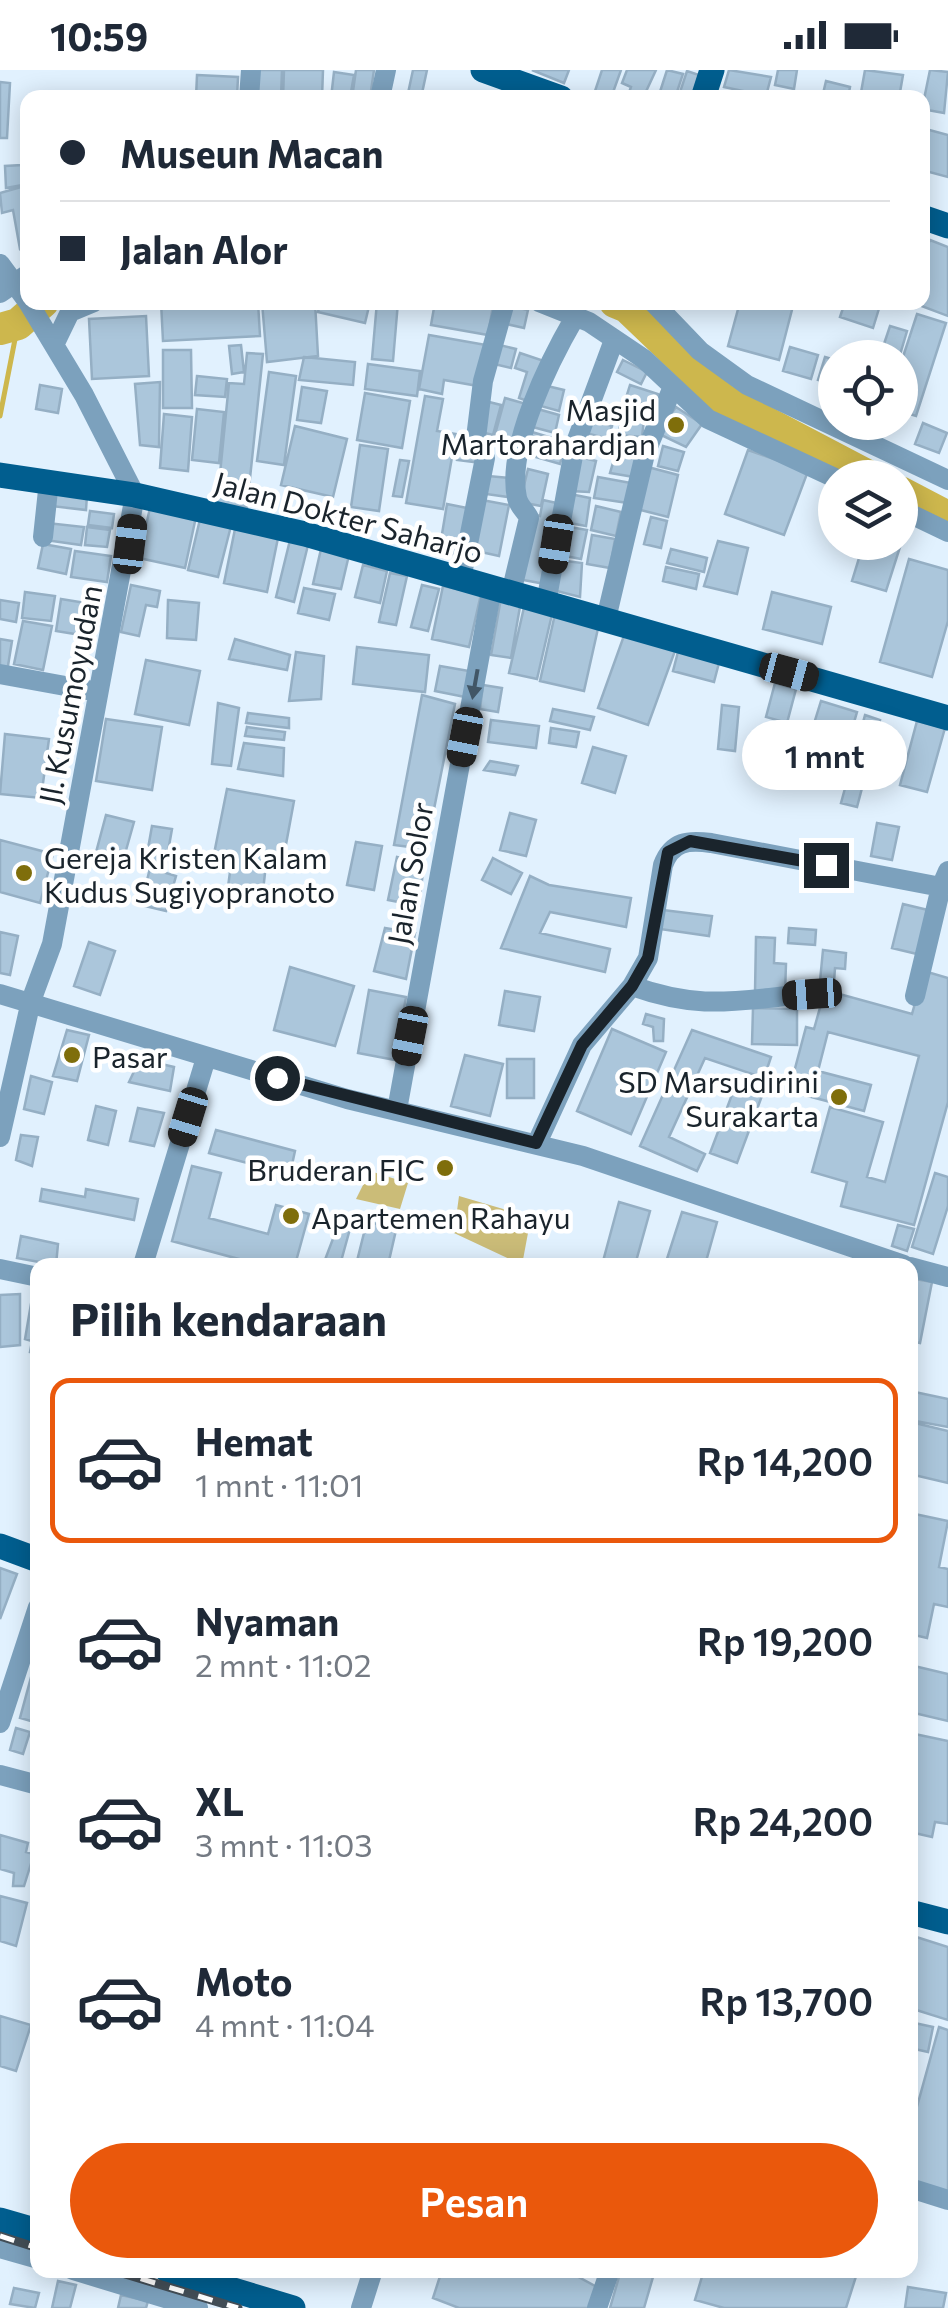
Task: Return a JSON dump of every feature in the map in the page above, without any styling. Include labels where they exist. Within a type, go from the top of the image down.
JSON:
[{"type":"main road","points":[[483,70],[538,90]]},
{"type":"main road","name":"Jalan Dokter Saharjo","points":[[0,475],[135,495],[305,534],[948,718]]},
{"type":"main road","points":[[0,1546],[30,1557]]},
{"type":"main road","points":[[918,1914],[948,1922]]},
{"type":"main road","points":[[0,2220],[30,2228]]},
{"type":"main road","points":[[183,2278],[226,2299],[293,2308]]},
{"type":"street","points":[[0,264],[19,291]]},
{"type":"street","points":[[33,310],[135,495]]},
{"type":"street","points":[[55,344],[70,312],[75,310]]},
{"type":"street","points":[[476,438],[483,381],[503,310]]},
{"type":"street","points":[[560,310],[644,359],[708,419],[818,470]]},
{"type":"street","points":[[661,310],[700,351],[747,385],[948,480]]},
{"type":"street","name":"Jalan Solor","points":[[396,1110],[501,590],[529,518],[517,496],[522,443],[547,372],[575,316]]},
{"type":"street","points":[[546,603],[575,445],[614,340]]},
{"type":"street","points":[[606,619],[645,454],[672,389]]},
{"type":"street","points":[[462,579],[485,458]]},
{"type":"street","points":[[43,537],[49,481]]},
{"type":"street","name":"Jl. Kusumoyudan","points":[[0,1137],[31,1001],[55,928],[98,692],[130,544],[135,495]]},
{"type":"street","points":[[918,518],[948,532]]},
{"type":"street","points":[[0,674],[98,692]]},
{"type":"street","points":[[536,1143],[582,1045],[632,986],[648,958],[663,865],[668,852],[679,844],[711,844],[945,879],[915,996]]},
{"type":"street","points":[[632,986],[671,998],[726,1005],[812,994]]},
{"type":"street","points":[[0,994],[206,1058],[536,1143],[883,1258]]},
{"type":"street","points":[[145,1258],[206,1058]]},
{"type":"street","points":[[0,1269],[30,1276]]},
{"type":"street","points":[[918,1269],[948,1277]]},
{"type":"street","points":[[0,1722],[30,1631]]},
{"type":"street","points":[[0,1775],[30,1783]]},
{"type":"street","points":[[918,2191],[948,2200]]},
{"type":"street","points":[[0,2248],[30,2257]]},
{"type":"street","points":[[99,2278],[198,2308]]},
{"type":"street","points":[[362,2308],[371,2278]]},
{"type":"street","points":[[598,2308],[607,2278]]},
{"type":"shaded area","points":[[370,1171],[408,1183],[400,1209],[356,1199]]},
{"type":"shaded area","points":[[459,1196],[531,1217],[523,1258],[507,1258],[454,1233]]},
{"type":"building","points":[[258,70],[282,70],[281,90],[257,90]]},
{"type":"building","points":[[284,70],[323,70],[322,90],[283,90]]},
{"type":"building","points":[[356,70],[374,70],[371,90],[353,90]]},
{"type":"building","points":[[413,70],[427,70],[423,90],[409,90]]},
{"type":"building","points":[[532,70],[569,70],[564,83]]},
{"type":"building","points":[[602,70],[621,70],[614,90],[595,90]]},
{"type":"building","points":[[627,70],[656,70],[647,90],[630,90],[622,83]]},
{"type":"building","points":[[667,70],[683,74],[678,90],[661,90]]},
{"type":"building","points":[[729,70],[771,77],[768,90],[724,87]]},
{"type":"building","points":[[778,70],[797,70],[794,89],[775,85]]},
{"type":"building","points":[[865,70],[903,75],[900,90],[861,90]]},
{"type":"building","points":[[930,70],[948,72],[944,113],[930,110],[930,90],[926,90]]},
{"type":"building","points":[[687,71],[702,76],[697,90],[681,90]]},
{"type":"building","points":[[334,72],[354,75],[351,90],[332,90]]},
{"type":"building","points":[[197,75],[238,77],[237,90],[196,90]]},
{"type":"building","points":[[826,81],[850,87],[849,90],[824,90]]},
{"type":"building","points":[[0,82],[10,83],[7,138],[0,138]]},
{"type":"building","points":[[930,130],[948,135],[948,177],[930,172]]},
{"type":"building","points":[[20,165],[20,185],[6,188],[5,166]]},
{"type":"building","points":[[20,187],[20,249],[13,210],[2,213],[0,193]]},
{"type":"building","points":[[930,240],[948,247],[948,316],[930,309]]},
{"type":"building","points":[[161,310],[258,310],[260,336],[163,341]]},
{"type":"building","points":[[263,310],[315,310],[318,356],[267,362]]},
{"type":"building","points":[[318,310],[368,310],[365,323]]},
{"type":"building","points":[[376,310],[397,310],[393,361],[372,359]]},
{"type":"building","points":[[434,310],[492,310],[488,335],[431,325]]},
{"type":"building","points":[[505,310],[528,310],[524,328],[502,323]]},
{"type":"building","points":[[738,310],[792,310],[779,360],[728,346]]},
{"type":"building","points":[[842,310],[879,310],[873,328],[840,317]]},
{"type":"building","points":[[917,314],[946,323],[918,410],[918,340],[908,340]]},
{"type":"building","points":[[146,316],[149,376],[92,379],[89,319]]},
{"type":"building","points":[[890,326],[907,331],[904,340],[885,340]]},
{"type":"building","points":[[429,335],[486,345],[478,386],[444,380],[442,394],[419,389]]},
{"type":"building","points":[[495,344],[516,349],[511,368],[490,363]]},
{"type":"building","points":[[241,345],[244,372],[232,374],[229,346]]},
{"type":"building","points":[[790,347],[818,355],[811,379],[783,371]]},
{"type":"building","points":[[163,350],[191,350],[192,408],[163,408]]},
{"type":"building","points":[[247,353],[263,354],[247,507],[217,504],[229,383],[244,384]]},
{"type":"building","points":[[520,353],[544,361],[530,402],[519,398],[527,372],[515,368]]},
{"type":"building","points":[[304,357],[355,362],[353,385],[299,380]]},
{"type":"building","points":[[623,360],[647,372],[641,384],[617,372]]},
{"type":"building","points":[[368,364],[420,371],[417,396],[365,389]]},
{"type":"building","points":[[269,372],[296,376],[284,465],[257,461]]},
{"type":"building","points":[[197,376],[227,379],[225,397],[195,395]]},
{"type":"building","points":[[160,382],[159,447],[140,445],[135,384]]},
{"type":"building","points":[[40,385],[62,389],[58,413],[36,409]]},
{"type":"building","points":[[543,385],[564,390],[559,411],[537,405]]},
{"type":"building","points":[[630,385],[658,394],[654,408],[626,398]]},
{"type":"building","points":[[302,387],[327,391],[321,423],[297,420]]},
{"type":"building","points":[[365,393],[410,401],[402,448],[357,440]]},
{"type":"building","points":[[425,396],[443,399],[437,431],[456,434],[443,509],[406,503]]},
{"type":"building","points":[[505,398],[530,405],[519,448],[493,442]]},
{"type":"building","points":[[485,401],[501,405],[493,435],[477,431]]},
{"type":"building","points":[[676,407],[702,424],[686,447],[657,433]]},
{"type":"building","points":[[534,408],[559,415],[555,433],[529,426]]},
{"type":"building","points":[[197,409],[224,412],[219,463],[192,460]]},
{"type":"building","points":[[164,414],[192,417],[188,471],[160,468]]},
{"type":"building","points":[[622,418],[644,420],[642,437],[618,435]]},
{"type":"building","points":[[590,420],[612,426],[608,439],[586,433]]},
{"type":"building","points":[[923,423],[947,433],[939,453],[915,444]]},
{"type":"building","points":[[295,426],[347,439],[333,497],[281,485]]},
{"type":"building","points":[[532,432],[566,442],[560,464],[525,454]]},
{"type":"building","points":[[459,441],[484,444],[482,463],[457,460]]},
{"type":"building","points":[[619,442],[641,448],[634,477],[610,473]]},
{"type":"building","points":[[360,445],[388,449],[379,511],[351,507]]},
{"type":"building","points":[[663,446],[684,452],[678,471],[658,466]]},
{"type":"building","points":[[748,450],[808,471],[784,535],[725,514]]},
{"type":"building","points":[[576,456],[596,461],[589,492],[570,491]]},
{"type":"building","points":[[400,460],[409,461],[402,497],[393,496]]},
{"type":"building","points":[[644,466],[678,475],[668,517],[633,508]]},
{"type":"building","points":[[528,469],[548,474],[541,506],[520,502]]},
{"type":"building","points":[[488,476],[511,478],[508,497],[486,494]]},
{"type":"building","points":[[598,477],[631,483],[628,503],[594,498]]},
{"type":"building","points":[[53,491],[87,495],[86,510],[51,506]]},
{"type":"building","points":[[570,494],[590,498],[586,526],[564,522]]},
{"type":"building","points":[[482,500],[509,505],[499,556],[472,550]]},
{"type":"building","points":[[543,500],[561,504],[545,584],[518,579],[531,514],[540,516]]},
{"type":"building","points":[[151,503],[197,512],[185,568],[139,558]]},
{"type":"building","points":[[447,504],[467,508],[459,555],[439,552]]},
{"type":"building","points":[[596,506],[621,512],[616,536],[591,530]]},
{"type":"building","points":[[90,511],[114,514],[112,528],[88,525]]},
{"type":"building","points":[[201,515],[232,522],[218,577],[188,570]]},
{"type":"building","points":[[651,517],[667,521],[661,548],[644,544]]},
{"type":"building","points":[[47,523],[84,527],[81,545],[45,540]]},
{"type":"building","points":[[236,524],[279,533],[267,592],[224,583]]},
{"type":"building","points":[[564,526],[587,530],[581,559],[560,555]]},
{"type":"building","points":[[87,527],[110,530],[107,547],[85,545]]},
{"type":"building","points":[[592,535],[615,539],[610,568],[587,564]]},
{"type":"building","points":[[291,536],[309,541],[294,602],[276,597]]},
{"type":"building","points":[[718,541],[748,548],[737,594],[704,586]]},
{"type":"building","points":[[43,544],[71,549],[66,574],[38,568]]},
{"type":"building","points":[[321,549],[349,555],[341,589],[313,584]]},
{"type":"building","points":[[671,549],[707,558],[704,572],[667,563]]},
{"type":"building","points":[[75,551],[111,556],[107,582],[71,577]]},
{"type":"building","points":[[558,560],[582,563],[580,597],[553,590]]},
{"type":"building","points":[[858,560],[896,560],[886,591],[852,581]]},
{"type":"building","points":[[909,560],[948,570],[948,621],[932,677],[880,662]]},
{"type":"building","points":[[363,565],[387,571],[380,603],[355,597]]},
{"type":"building","points":[[666,567],[699,574],[696,589],[663,581]]},
{"type":"building","points":[[390,573],[407,576],[396,625],[379,622]]},
{"type":"building","points":[[131,585],[160,591],[157,607],[146,605],[139,636],[121,632]]},
{"type":"building","points":[[422,585],[439,589],[428,631],[411,627]]},
{"type":"building","points":[[443,586],[481,594],[469,647],[432,639]]},
{"type":"building","points":[[304,588],[335,594],[329,620],[298,613]]},
{"type":"building","points":[[25,592],[55,596],[51,621],[22,618]]},
{"type":"building","points":[[772,592],[831,607],[822,644],[763,629]]},
{"type":"building","points":[[501,598],[521,601],[511,658],[491,655]]},
{"type":"building","points":[[61,599],[86,603],[81,635],[56,631]]},
{"type":"building","points":[[0,600],[19,603],[16,622],[0,619]]},
{"type":"building","points":[[168,600],[199,603],[196,640],[167,638]]},
{"type":"building","points":[[525,603],[553,610],[537,679],[509,673]]},
{"type":"building","points":[[555,614],[599,624],[584,691],[540,681]]},
{"type":"building","points":[[23,621],[52,626],[43,670],[14,664]]},
{"type":"building","points":[[626,630],[676,648],[648,725],[598,708]]},
{"type":"building","points":[[0,639],[12,641],[7,672],[0,671]]},
{"type":"building","points":[[235,639],[290,655],[287,670],[229,659]]},
{"type":"building","points":[[357,647],[429,655],[425,692],[353,684]]},
{"type":"building","points":[[679,648],[720,659],[714,682],[673,671]]},
{"type":"building","points":[[296,652],[324,656],[321,699],[289,701]]},
{"type":"building","points":[[146,660],[200,671],[189,725],[135,714]]},
{"type":"building","points":[[440,666],[469,671],[465,697],[435,691]]},
{"type":"building","points":[[775,683],[796,689],[787,723],[766,717]]},
{"type":"building","points":[[483,685],[502,688],[498,712],[480,709]]},
{"type":"building","points":[[422,695],[455,704],[426,849],[394,845]]},
{"type":"building","points":[[821,701],[857,712],[841,767],[804,756]]},
{"type":"building","points":[[218,703],[239,708],[231,766],[212,764]]},
{"type":"building","points":[[722,705],[739,707],[735,751],[718,749]]},
{"type":"building","points":[[553,709],[594,717],[590,730],[550,721]]},
{"type":"building","points":[[248,713],[289,718],[289,728],[246,723]]},
{"type":"building","points":[[865,715],[880,720],[857,807],[841,803]]},
{"type":"building","points":[[106,719],[162,727],[152,790],[96,781]]},
{"type":"building","points":[[491,720],[539,726],[536,748],[488,742]]},
{"type":"building","points":[[917,721],[945,728],[927,792],[900,785]]},
{"type":"building","points":[[247,727],[285,732],[284,740],[245,736]]},
{"type":"building","points":[[767,727],[787,732],[779,763],[760,758]]},
{"type":"building","points":[[551,728],[579,732],[576,747],[549,743]]},
{"type":"building","points":[[5,734],[49,739],[41,798],[0,794]]},
{"type":"building","points":[[244,743],[284,748],[283,776],[238,769]]},
{"type":"building","points":[[593,747],[626,756],[615,793],[582,783]]},
{"type":"building","points":[[490,761],[518,766],[515,775],[484,770]]},
{"type":"building","points":[[227,789],[294,801],[282,866],[266,864],[263,891],[228,887],[232,857],[214,854]]},
{"type":"building","points":[[510,813],[536,820],[526,856],[500,850]]},
{"type":"building","points":[[106,815],[134,822],[121,868],[94,860]]},
{"type":"building","points":[[877,823],[899,827],[892,860],[871,856]]},
{"type":"building","points":[[152,826],[172,829],[166,863],[146,860]]},
{"type":"building","name":"Gereja Kristen Kalam Kudus Sugiyopranoto","points":[[0,840],[53,854],[40,903],[0,892]]},
{"type":"building","points":[[356,842],[382,846],[374,890],[347,885]]},
{"type":"building","points":[[397,857],[424,863],[419,906],[388,900]]},
{"type":"building","points":[[493,858],[522,873],[511,894],[482,880]]},
{"type":"building","points":[[150,868],[176,876],[166,911],[141,905]]},
{"type":"building","points":[[530,876],[549,885],[631,898],[626,927],[550,912],[540,933],[610,949],[605,972],[501,948]]},
{"type":"building","points":[[903,904],[932,911],[921,955],[892,948]]},
{"type":"building","points":[[663,910],[712,916],[709,936],[660,929]]},
{"type":"building","points":[[385,928],[415,933],[406,979],[374,971]]},
{"type":"building","points":[[789,928],[816,930],[815,945],[788,943]]},
{"type":"building","points":[[0,932],[18,936],[10,975],[0,973]]},
{"type":"building","points":[[756,937],[775,938],[774,963],[786,964],[785,993],[755,992]]},
{"type":"building","points":[[89,942],[115,951],[100,995],[74,986]]},
{"type":"building","points":[[823,950],[846,953],[845,969],[835,968],[834,982],[820,981]]},
{"type":"building","points":[[290,967],[354,986],[335,1046],[274,1030]]},
{"type":"building","name":"SD Marsudirini Surakarta","points":[[924,971],[948,978],[948,1102],[914,1225],[841,1206],[847,1182],[812,1172],[830,1107],[883,1122],[867,1177],[885,1182],[919,1056],[828,1032],[818,1071],[871,1085],[864,1111],[789,1091],[806,1027],[814,1029],[825,990],[912,1014]]},
{"type":"building","points":[[369,990],[406,997],[395,1060],[358,1053]]},
{"type":"building","points":[[505,991],[540,997],[534,1031],[499,1025]]},
{"type":"building","points":[[753,1008],[797,1009],[797,1045],[752,1044]]},
{"type":"building","points":[[646,1014],[664,1019],[663,1041],[654,1041],[653,1027],[643,1024]]},
{"type":"building","points":[[612,1029],[666,1052],[631,1134],[577,1111]]},
{"type":"building","name":"Pasar","points":[[67,1030],[89,1035],[77,1081],[53,1076]]},
{"type":"building","points":[[692,1030],[771,1057],[764,1078],[705,1058],[669,1137],[705,1154],[697,1171],[640,1146]]},
{"type":"building","points":[[465,1055],[503,1064],[490,1116],[451,1106]]},
{"type":"building","points":[[140,1059],[174,1067],[170,1091],[129,1082]]},
{"type":"building","points":[[507,1059],[534,1059],[534,1098],[507,1098]]},
{"type":"building","points":[[31,1076],[52,1082],[44,1114],[24,1109]]},
{"type":"building","points":[[736,1084],[763,1093],[737,1163],[710,1153]]},
{"type":"building","points":[[96,1106],[116,1111],[108,1145],[88,1140]]},
{"type":"building","points":[[138,1108],[164,1113],[154,1146],[130,1141]]},
{"type":"building","points":[[216,1130],[295,1151],[290,1174],[209,1153]]},
{"type":"building","points":[[21,1135],[38,1137],[32,1166],[16,1160]]},
{"type":"building","name":"Apartemen Rahayu","points":[[192,1166],[221,1173],[209,1218],[268,1234],[276,1205],[309,1214],[297,1258],[235,1258],[172,1241]]},
{"type":"building","points":[[935,1173],[948,1177],[948,1206],[933,1254],[912,1247]]},
{"type":"building","points":[[42,1189],[85,1197],[86,1189],[138,1199],[134,1220],[40,1201]]},
{"type":"building","points":[[619,1202],[650,1211],[637,1258],[604,1258]]},
{"type":"building","points":[[682,1212],[717,1222],[707,1258],[667,1258]]},
{"type":"building","points":[[342,1215],[353,1218],[342,1258],[326,1258]]},
{"type":"building","points":[[367,1221],[396,1230],[390,1258],[358,1258]]},
{"type":"building","points":[[898,1225],[914,1229],[907,1251],[892,1246]]},
{"type":"building","points":[[21,1236],[58,1244],[57,1258],[17,1258]]},
{"type":"building","points":[[918,1279],[932,1282],[918,1343]]},
{"type":"building","points":[[20,1294],[20,1345],[0,1347],[0,1295]]},
{"type":"building","points":[[30,1310],[30,1340],[25,1339]]},
{"type":"building","points":[[918,1393],[948,1399],[948,1427],[918,1421]]},
{"type":"building","points":[[918,1424],[948,1431],[948,1483],[918,1476]]},
{"type":"building","points":[[918,1515],[948,1521],[939,1567],[948,1569],[948,1607],[934,1604],[927,1638],[918,1636]]},
{"type":"building","points":[[0,1568],[17,1574],[0,1619]]},
{"type":"building","points":[[918,1667],[948,1674],[948,1721],[918,1714]]},
{"type":"building","points":[[30,1681],[30,1721],[20,1718]]},
{"type":"building","points":[[16,1728],[30,1732],[23,1754],[10,1750]]},
{"type":"building","points":[[918,1735],[948,1741],[948,1824],[935,1822],[932,1837],[918,1834]]},
{"type":"building","points":[[0,1835],[28,1843],[30,1867],[24,1886],[13,1886],[14,1873],[0,1869]]},
{"type":"building","points":[[0,1896],[27,1903],[16,1946],[0,1941]]},
{"type":"building","points":[[918,1938],[948,1947],[948,2020],[918,2011]]},
{"type":"building","points":[[0,2016],[30,2025],[16,2071],[0,2066]]},
{"type":"building","points":[[918,2024],[933,2027],[928,2052],[918,2050]]},
{"type":"building","points":[[939,2027],[948,2030],[948,2193],[918,2185],[918,2103]]},
{"type":"building","points":[[439,2278],[580,2278],[597,2287],[589,2308],[459,2308],[433,2298]]},
{"type":"building","points":[[619,2278],[653,2278],[644,2308],[610,2308]]},
{"type":"building","points":[[702,2278],[855,2278],[846,2308],[724,2308],[695,2300]]},
{"type":"building","points":[[58,2281],[76,2285],[70,2308],[52,2308]]},
{"type":"building","points":[[908,2287],[946,2293],[943,2308],[905,2308]]},
{"type":"building","points":[[14,2288],[39,2293],[35,2308],[10,2304]]},
{"type":"building","points":[[121,2295],[148,2301],[146,2308],[118,2308]]},
{"type":"waterway","points":[[0,329],[18,324],[34,310]]},
{"type":"waterway","points":[[630,310],[724,400],[838,460]]},
{"type":"waterway","points":[[0,416],[18,324]]},
{"type":"waterway","points":[[918,501],[948,517]]},
{"type":"railway","points":[[0,2236],[30,2245]]},
{"type":"railway","points":[[139,2278],[238,2308]]},
{"type":"place","name":"Masjid Martorahardjan","points":[[676,425]]},
{"type":"place","name":"Gereja Kristen Kalam Kudus Sugiyopranoto","points":[[24,873]]},
{"type":"place","name":"Pasar","points":[[72,1055]]},
{"type":"place","name":"SD Marsudirini Surakarta","points":[[839,1097]]},
{"type":"place","name":"Bruderan FIC","points":[[445,1168]]},
{"type":"place","name":"Apartemen Rahayu","points":[[291,1216]]},
{"type":"route","points":[[277,1078],[536,1143],[582,1045],[632,986],[648,958],[668,852],[690,841],[826,865]]}]
